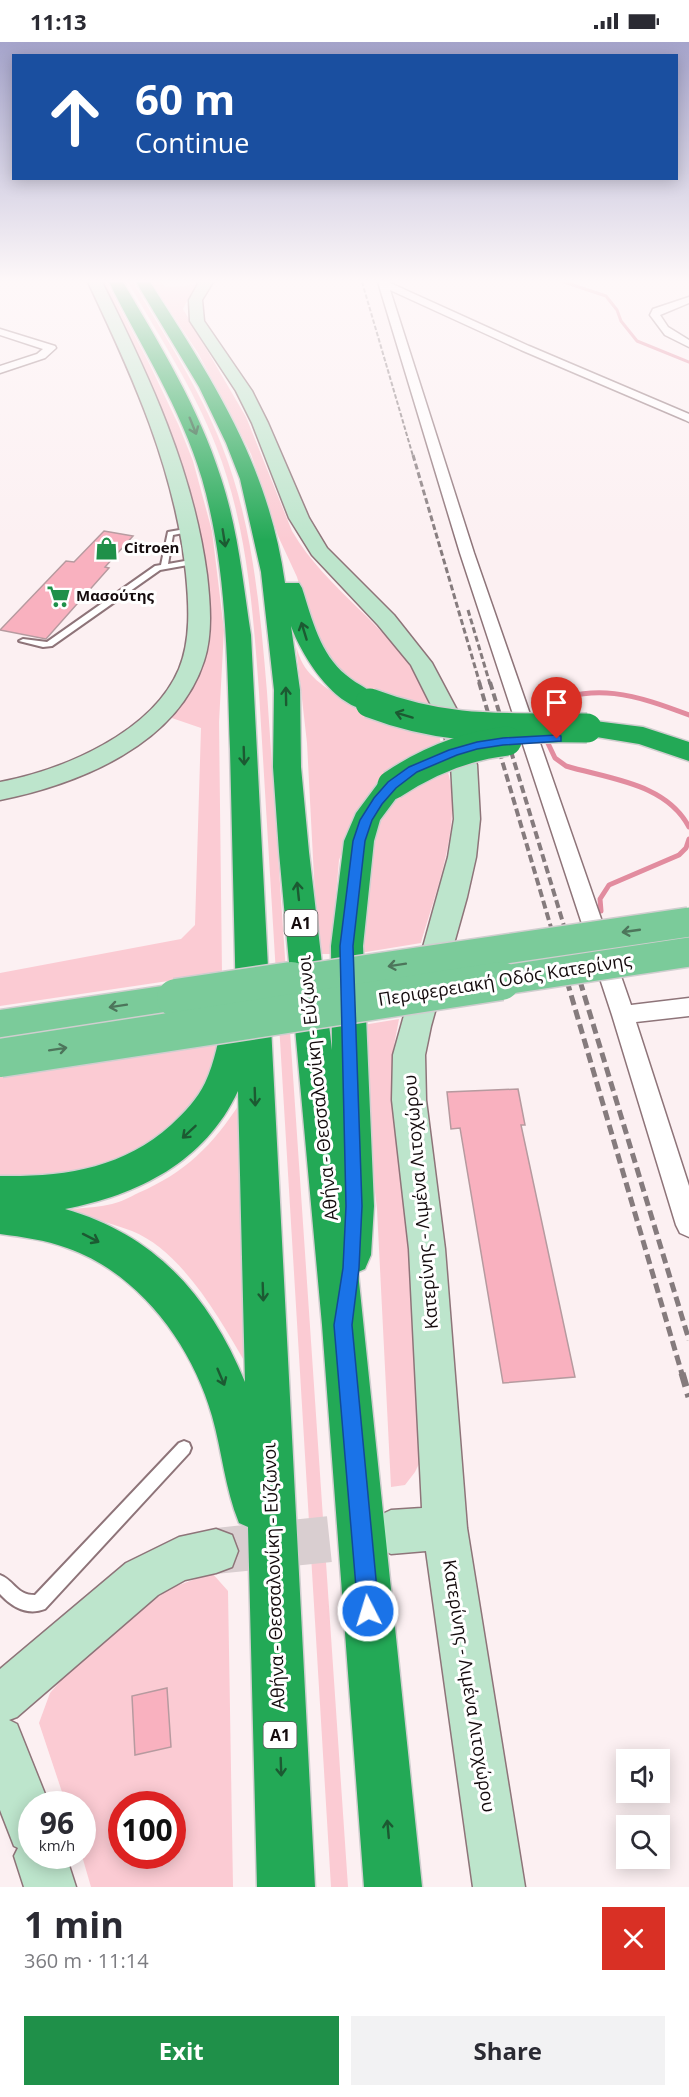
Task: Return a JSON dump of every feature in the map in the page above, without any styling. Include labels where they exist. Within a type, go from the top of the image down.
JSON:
[{"type":"highway","name":"Αθήνα - Θεσσαλονίκη - Εύζωνοι","points":[[162,368],[189,418],[212,481],[222,525],[239,635],[249,955],[286,1887]]},
{"type":"highway","name":"Αθήνα - Θεσσαλονίκη - Εύζωνοι","points":[[195,368],[222,413],[249,479],[272,573],[283,650],[287,767],[294,852],[343,1325],[393,1887]]},
{"type":"highway","points":[[261,521],[280,553],[313,654],[340,685],[370,703],[421,720],[450,726],[643,736],[689,752]]},
{"type":"highway","points":[[343,1325],[351,1268],[354,1206],[347,946],[359,841],[366,820],[392,785],[413,770],[432,760],[477,746],[588,734],[638,746],[689,765]]},
{"type":"highway","points":[[0,1194],[45,1194],[84,1189],[117,1180],[148,1164],[175,1146],[197,1125],[215,1102],[226,1072],[241,1014],[249,955]]},
{"type":"highway","points":[[0,1215],[36,1219],[76,1230],[123,1254],[162,1288],[195,1327],[213,1358],[237,1424],[274,1582]]},
{"type":"main road","points":[[0,791],[54,777],[85,764],[129,739],[165,708],[187,675],[194,658],[198,624],[196,561],[187,507],[160,420],[138,368]]},
{"type":"main road","name":"Κατερίνης - Λιμένα Λιτοχώρου","points":[[228,368],[244,391],[260,423],[299,518],[319,551],[386,620],[421,663],[454,727],[464,765],[467,819],[462,858],[453,897],[415,1026],[409,1055],[409,1100],[427,1249],[445,1528],[499,1887]]},
{"type":"main road","name":"Περιφερειακή Οδός Κατερίνης","points":[[0,1024],[689,922]]},
{"type":"main road","name":"Περιφερειακή Οδός Κατερίνης","points":[[0,1058],[689,952]]},
{"type":"main road","points":[[391,1532],[445,1528]]},
{"type":"main road","points":[[0,1700],[142,1579],[179,1559],[216,1551]]},
{"type":"main road","points":[[0,1741],[18,1791]]},
{"type":"main road","points":[[44,1869],[50,1887]]},
{"type":"street","points":[[410,368],[467,553],[623,1015],[689,1225]]},
{"type":"street","points":[[572,368],[689,418]]},
{"type":"street","points":[[623,1015],[689,1007]]},
{"type":"lane","points":[[164,566],[170,533],[191,530]]},
{"type":"lane","points":[[23,641],[49,644],[164,566],[196,561]]},
{"type":"lane","points":[[0,1582],[18,1601],[27,1605],[39,1603],[184,1448]]},
{"type":"shaded area","points":[[144,368],[151,368],[179,426],[193,461],[212,531],[224,630],[219,722],[222,973],[0,1006],[0,973],[181,939],[195,925],[201,728],[166,716],[194,674],[195,519],[188,482]]},
{"type":"shaded area","points":[[178,368],[184,368],[203,404],[233,476],[248,536],[258,598],[267,692],[348,1887],[331,1887],[254,630],[242,536],[227,476]]},
{"type":"shaded area","points":[[206,368],[217,368],[246,417],[292,531],[322,572],[376,626],[409,665],[422,686],[431,712],[364,690],[338,672],[318,648],[297,577],[278,536],[251,454]]},
{"type":"shaded area","points":[[296,646],[303,664],[313,677],[328,689],[365,708],[439,734],[441,744],[354,819],[339,860],[331,954],[318,954],[307,743]]},
{"type":"shaded area","points":[[446,766],[451,786],[450,831],[441,878],[421,943],[354,954],[375,818],[391,798]]},
{"type":"shaded area","points":[[399,1019],[393,1051],[393,1112],[435,1432],[415,1472],[405,1485],[391,1487],[377,1209],[365,1107],[363,1025]]},
{"type":"shaded area","points":[[218,1041],[213,1066],[199,1106],[107,1174],[0,1183],[0,1074]]},
{"type":"shaded area","points":[[240,1103],[246,1364],[198,1288],[167,1254],[150,1241],[132,1231],[110,1224],[43,1210],[112,1204],[155,1185],[184,1167],[208,1145]]},
{"type":"shaded area","points":[[212,1573],[228,1591],[233,1887],[91,1887],[86,1869],[96,1869],[96,1791],[62,1791],[39,1723],[50,1693],[75,1664],[168,1589]]},
{"type":"building","points":[[104,531],[133,536],[105,567],[109,568],[46,639],[0,630],[66,561],[74,562]]},
{"type":"building","points":[[518,1089],[525,1125],[521,1125],[575,1377],[503,1383],[460,1128],[451,1129],[447,1092]]},
{"type":"building","points":[[167,1688],[171,1747],[135,1755],[132,1696]]},
{"type":"waterway","points":[[540,720],[540,709],[559,700],[596,693],[633,697],[689,715]]},
{"type":"waterway","points":[[544,735],[555,758],[566,766],[618,779],[651,792],[679,812],[689,827]]},
{"type":"waterway","points":[[601,911],[600,899],[609,885],[679,855],[686,848],[689,839]]},
{"type":"tunnel","points":[[216,1551],[377,1534]]},
{"type":"railway","points":[[387,368],[413,456]]},
{"type":"railway","points":[[413,455],[480,684]]},
{"type":"railway","points":[[468,610],[490,684]]},
{"type":"railway","points":[[479,682],[567,982]]},
{"type":"railway","points":[[490,682],[581,982]]},
{"type":"railway","points":[[567,981],[682,1374]]},
{"type":"railway","points":[[580,981],[689,1340]]},
{"type":"railway","points":[[682,1373],[689,1397]]},
{"type":"place","name":"Citroen","points":[[106,548]]},
{"type":"place","name":"Μασούτης","points":[[58,596]]},
{"type":"route","points":[[368,1611],[343,1325],[351,1268],[354,1206],[351,1025],[347,946],[359,841],[366,820],[392,785],[432,760],[453,752],[503,741],[557,739]]}]
